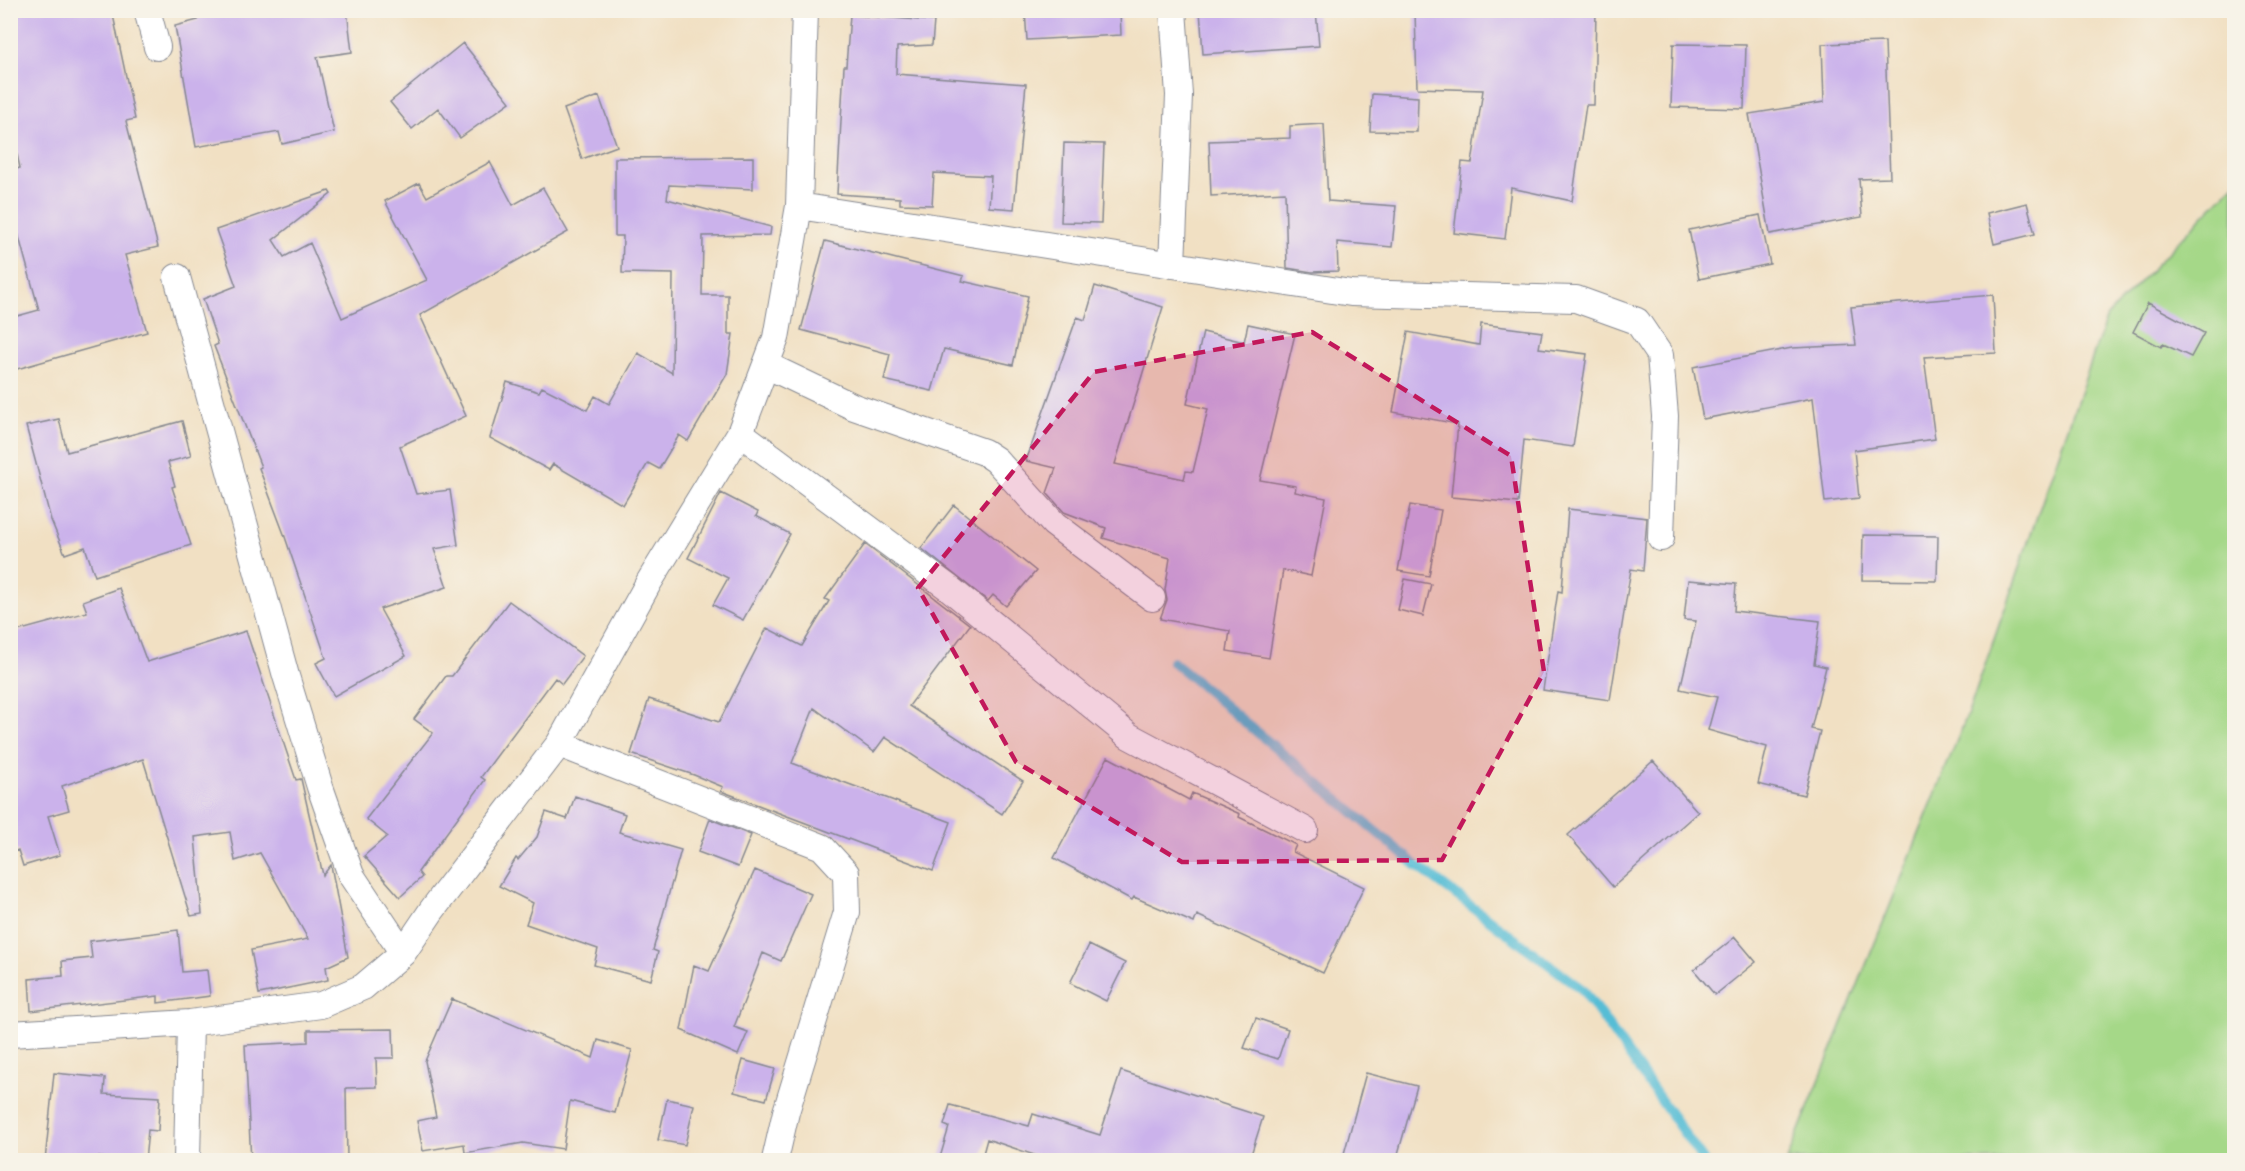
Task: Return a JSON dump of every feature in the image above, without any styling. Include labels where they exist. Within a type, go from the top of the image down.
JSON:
[{"type":"street","points":[[147,10],[157,47]]},
{"type":"street","points":[[10,1034],[190,1023],[321,1005],[363,987],[403,953],[432,910],[559,744],[649,582],[740,434],[776,338],[799,206],[805,10]]},
{"type":"street","points":[[1172,265],[1179,95],[1173,10]]},
{"type":"street","points":[[799,206],[1351,293],[1576,299],[1637,321],[1660,355],[1665,417],[1662,538]]},
{"type":"street","points":[[177,277],[286,676],[320,787],[351,875],[403,953]]},
{"type":"street","points":[[766,365],[854,407],[984,452],[996,460],[1054,524],[1152,598]]},
{"type":"street","points":[[740,434],[949,588],[1129,736],[1305,830]]},
{"type":"street","points":[[559,744],[822,847],[846,873],[847,912],[786,1112],[775,1161]]},
{"type":"street","points":[[186,1161],[190,1023]]},
{"type":"highlighted area","points":[[1312,332],[1511,456],[1544,672],[1442,860],[1182,862],[1016,762],[918,588],[1094,372]]},
{"type":"green space","points":[[2234,184],[2234,1160],[1787,1160],[1970,708],[2107,316]]},
{"type":"building","points":[[10,10],[112,10],[135,119],[126,121],[158,247],[125,255],[147,332],[10,371],[10,318],[39,310],[10,204],[10,171],[20,168],[10,122]]},
{"type":"building","points":[[243,10],[347,10],[352,52],[317,57],[334,132],[282,144],[279,132],[196,147],[175,26],[198,20],[197,17]]},
{"type":"building","points":[[1025,10],[1120,10],[1121,35],[1027,40]]},
{"type":"building","points":[[1200,10],[1316,10],[1319,46],[1203,54]]},
{"type":"building","points":[[1415,10],[1596,10],[1594,105],[1586,105],[1572,201],[1511,188],[1505,239],[1454,233],[1462,162],[1472,163],[1483,90],[1417,88]]},
{"type":"building","points":[[850,15],[934,21],[932,45],[897,47],[896,74],[1026,84],[1014,209],[989,207],[991,176],[934,173],[932,205],[900,204],[900,198],[837,194],[844,66],[846,66]]},
{"type":"building","points":[[1885,42],[1890,178],[1859,179],[1862,217],[1770,234],[1749,114],[1824,102],[1822,44]]},
{"type":"building","points":[[463,43],[510,102],[460,138],[438,108],[412,129],[390,102]]},
{"type":"building","points":[[1673,44],[1746,45],[1744,109],[1671,107]]},
{"type":"building","points":[[1372,94],[1418,97],[1417,132],[1370,131]]},
{"type":"building","points":[[599,96],[617,146],[582,159],[564,109]]},
{"type":"building","points":[[1324,124],[1328,201],[1396,206],[1392,247],[1337,242],[1338,271],[1312,272],[1287,268],[1285,192],[1211,196],[1209,141],[1290,138],[1290,126]]},
{"type":"building","points":[[1064,143],[1104,144],[1101,223],[1061,222]]},
{"type":"building","points":[[753,157],[753,189],[669,185],[667,199],[771,227],[770,235],[703,236],[702,295],[728,295],[728,334],[733,334],[727,374],[688,441],[679,435],[659,469],[648,463],[623,505],[553,464],[549,470],[490,438],[507,382],[539,392],[542,387],[587,410],[595,396],[609,404],[638,353],[672,373],[673,274],[622,273],[623,236],[615,236],[615,158]]},
{"type":"building","points":[[490,162],[513,205],[543,188],[568,232],[420,315],[466,416],[400,446],[416,494],[450,490],[458,545],[434,549],[447,587],[380,609],[406,656],[334,696],[316,663],[326,658],[259,468],[261,467],[214,346],[218,344],[203,299],[236,286],[216,230],[329,191],[331,194],[273,240],[284,257],[310,243],[342,318],[427,280],[385,201],[419,183],[427,197]]},
{"type":"building","points":[[2027,203],[2035,234],[1994,244],[1987,213]]},
{"type":"building","points":[[1760,215],[1770,264],[1699,279],[1689,230]]},
{"type":"building","points":[[825,241],[964,276],[962,281],[1028,296],[1013,365],[944,349],[932,391],[884,380],[890,354],[801,330]]},
{"type":"building","points":[[1095,286],[1163,307],[1115,464],[1184,479],[1186,471],[1193,472],[1208,409],[1187,404],[1203,332],[1244,342],[1248,324],[1295,334],[1260,480],[1296,486],[1295,492],[1326,498],[1311,576],[1283,570],[1269,658],[1227,651],[1230,631],[1160,619],[1167,600],[1165,590],[1170,558],[1103,538],[1106,528],[1064,512],[1047,493],[1056,468],[1026,461],[1077,317],[1085,320]]},
{"type":"building","points":[[1993,295],[1996,353],[1924,357],[1935,439],[1854,450],[1859,498],[1825,502],[1813,398],[1703,419],[1693,367],[1792,348],[1856,345],[1851,307]]},
{"type":"building","points":[[2148,303],[2204,333],[2191,357],[2163,344],[2161,347],[2133,332]]},
{"type":"building","points":[[1481,324],[1542,332],[1539,348],[1587,354],[1573,447],[1524,440],[1518,503],[1451,497],[1458,424],[1393,412],[1408,332],[1479,345]]},
{"type":"building","points":[[59,419],[67,452],[182,421],[191,456],[168,462],[175,486],[172,487],[191,545],[95,576],[85,547],[65,554],[51,520],[26,426]]},
{"type":"building","points":[[721,493],[758,512],[756,516],[790,534],[743,620],[713,605],[728,578],[688,558]]},
{"type":"building","points":[[954,505],[1036,571],[1006,606],[993,595],[988,601],[921,548]]},
{"type":"building","points":[[1410,505],[1441,510],[1429,576],[1398,571]]},
{"type":"building","points":[[1568,509],[1647,518],[1643,571],[1631,569],[1610,700],[1543,690],[1558,591],[1562,592]]},
{"type":"building","points":[[1863,535],[1938,536],[1937,581],[1862,580]]},
{"type":"building","points":[[865,544],[970,625],[909,706],[1023,781],[1002,814],[885,737],[874,752],[814,708],[792,763],[951,822],[933,871],[721,791],[723,787],[694,775],[631,754],[649,699],[719,722],[767,628],[802,646],[829,601],[825,599]]},
{"type":"building","points":[[1405,579],[1431,584],[1423,616],[1398,610]]},
{"type":"building","points":[[1688,580],[1736,584],[1734,611],[1820,621],[1814,664],[1826,667],[1811,729],[1820,731],[1804,795],[1758,784],[1767,747],[1708,730],[1717,697],[1680,689],[1696,621],[1684,620]]},
{"type":"building","points":[[119,588],[147,662],[246,631],[296,780],[301,779],[323,875],[331,865],[348,957],[326,967],[328,980],[259,994],[251,950],[308,939],[260,853],[235,861],[230,832],[195,837],[202,914],[191,916],[143,759],[62,786],[69,810],[48,816],[60,855],[23,866],[18,850],[10,853],[10,633],[87,612],[83,601]]},
{"type":"building","points":[[509,601],[583,656],[562,684],[555,678],[481,777],[485,780],[418,872],[422,877],[400,897],[364,856],[387,836],[366,819],[433,733],[414,719],[446,676],[452,676]]},
{"type":"building","points":[[1108,757],[1189,800],[1192,793],[1240,814],[1239,817],[1296,845],[1293,852],[1364,887],[1323,973],[1197,915],[1194,923],[1134,897],[1132,900],[1054,858]]},
{"type":"building","points":[[1653,761],[1698,812],[1613,887],[1568,835]]},
{"type":"building","points":[[575,796],[625,814],[619,832],[681,850],[653,950],[658,952],[651,980],[594,965],[598,949],[526,924],[533,903],[499,886],[516,858],[518,860],[537,837],[546,812],[567,819]]},
{"type":"building","points":[[710,819],[751,835],[738,867],[698,852]]},
{"type":"building","points":[[755,870],[811,894],[781,961],[763,953],[734,1027],[748,1032],[738,1055],[681,1030],[694,965],[709,971]]},
{"type":"building","points":[[178,930],[182,972],[207,970],[210,996],[158,1003],[158,996],[31,1011],[29,979],[63,976],[62,961],[92,958],[90,941]]},
{"type":"building","points":[[1735,937],[1756,962],[1715,995],[1694,970]]},
{"type":"building","points":[[1089,945],[1125,963],[1106,1001],[1070,983]]},
{"type":"building","points":[[452,999],[593,1058],[598,1040],[632,1050],[615,1113],[570,1101],[563,1149],[523,1143],[465,1153],[464,1144],[423,1151],[417,1121],[436,1117],[425,1061]]},
{"type":"building","points":[[1256,1018],[1288,1029],[1278,1059],[1244,1048]]},
{"type":"building","points":[[393,1029],[394,1058],[376,1058],[377,1087],[346,1088],[347,1161],[251,1161],[245,1045],[308,1042],[308,1030]]},
{"type":"building","points":[[743,1060],[775,1069],[766,1100],[734,1092]]},
{"type":"building","points":[[1121,1071],[1263,1117],[1249,1161],[1052,1161],[987,1139],[981,1161],[939,1161],[949,1127],[944,1125],[950,1105],[1029,1126],[1033,1114],[1100,1135]]},
{"type":"building","points":[[54,1073],[105,1078],[104,1094],[160,1097],[158,1131],[148,1130],[145,1161],[97,1157],[97,1161],[45,1161]]},
{"type":"building","points":[[1366,1073],[1417,1086],[1396,1161],[1342,1161]]},
{"type":"building","points":[[667,1099],[694,1105],[685,1145],[658,1140]]},
{"type":"waterway","points":[[1173,662],[1416,865],[1583,990],[1703,1160]]}]
